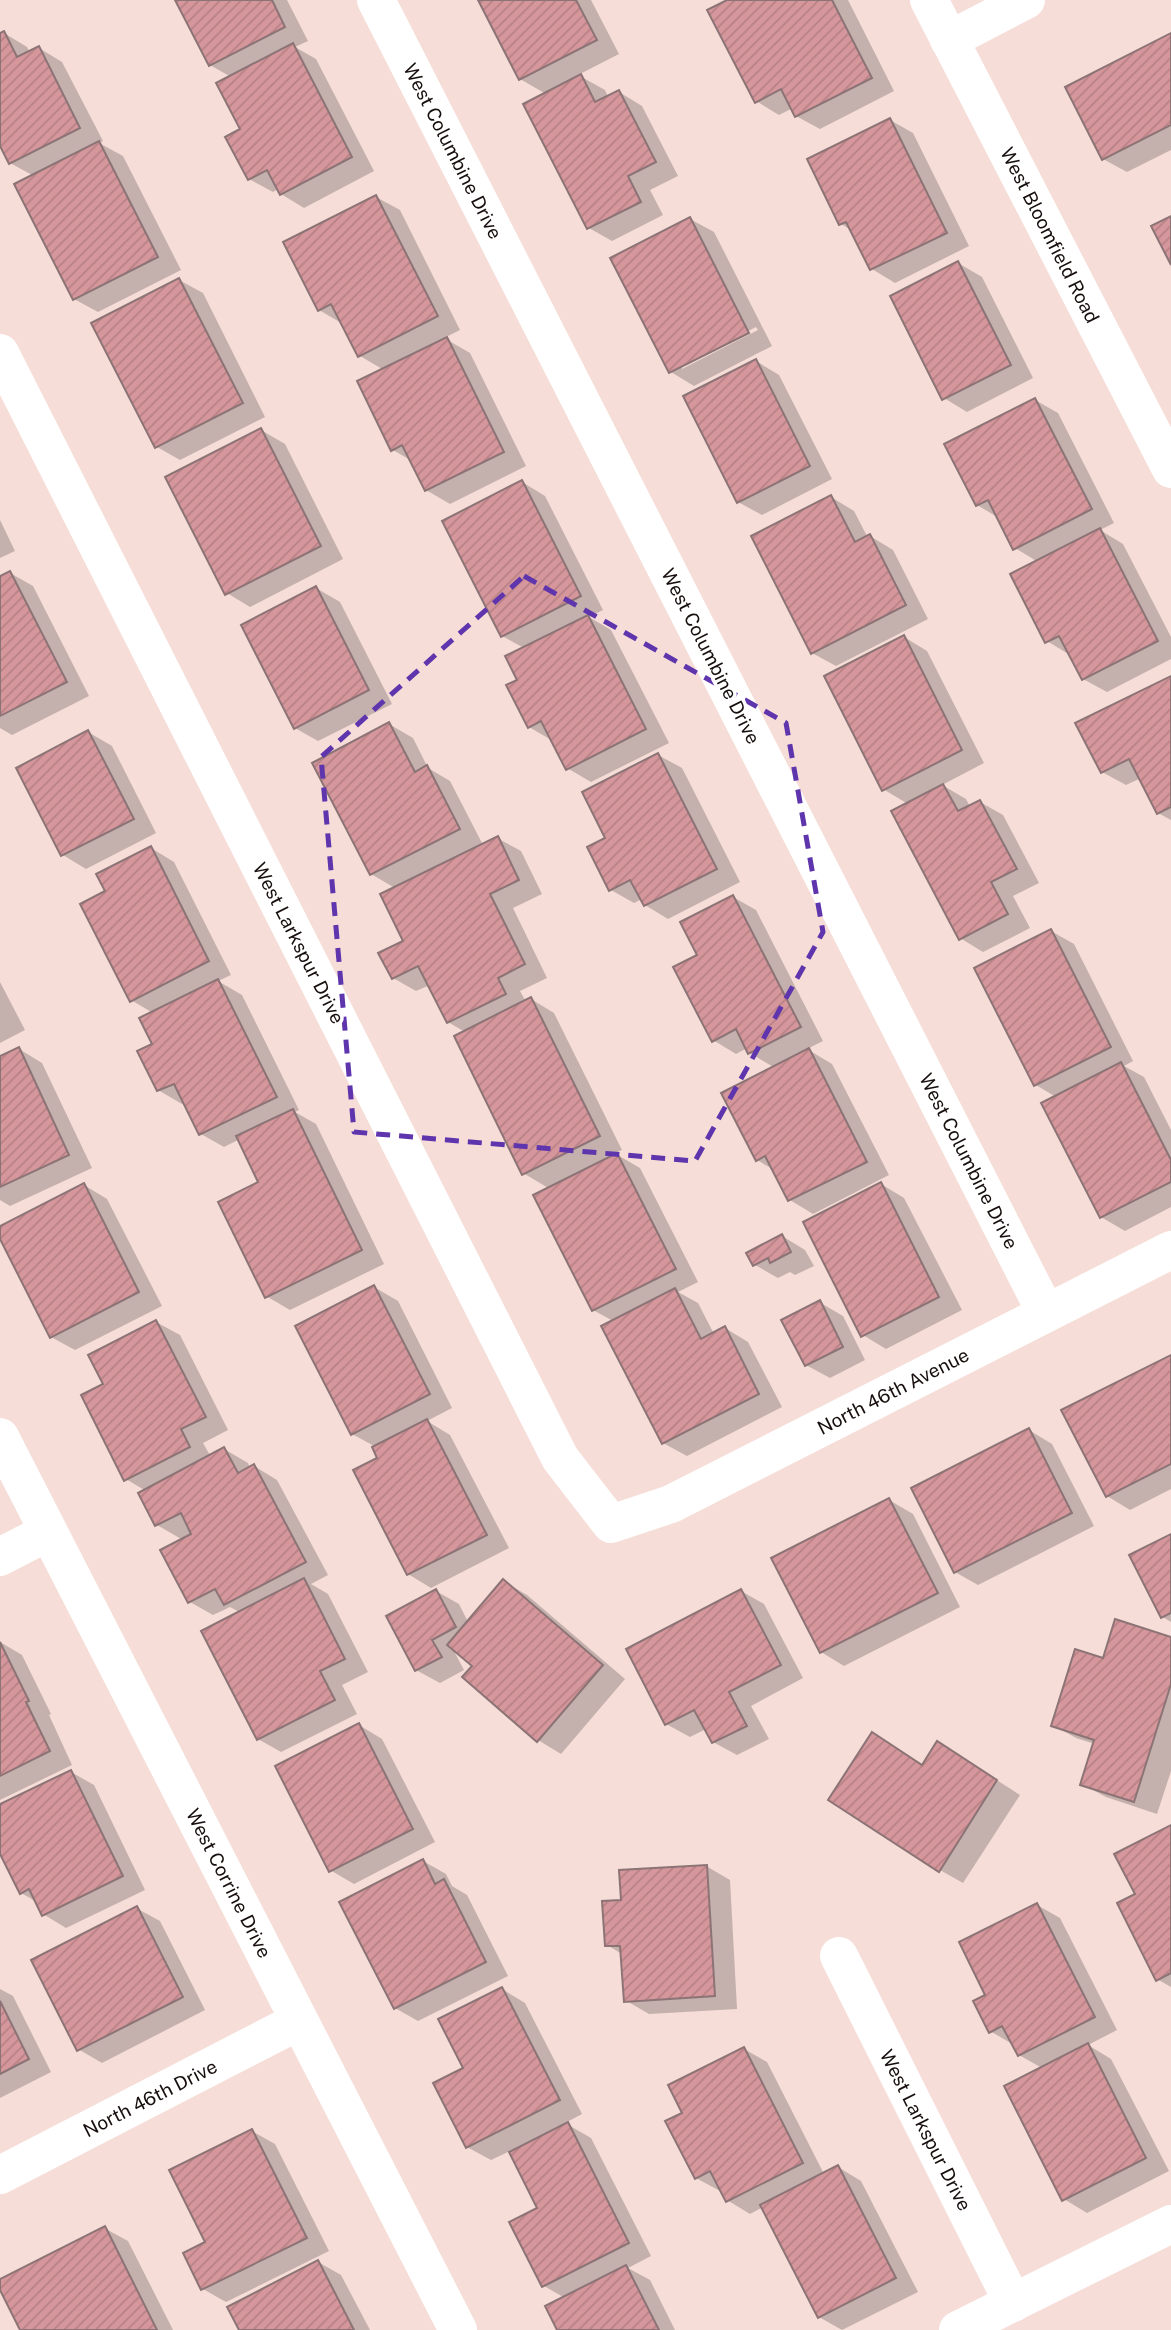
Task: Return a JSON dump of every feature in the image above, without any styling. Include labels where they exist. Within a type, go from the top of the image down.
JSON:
[{"type":"street","name":"West Columbine Drive","points":[[376,0],[1046,1313]]},
{"type":"street","name":"West Bloomfield Road","points":[[929,0],[1171,469]]},
{"type":"street","points":[[949,40],[1026,0]]},
{"type":"street","name":"West Larkspur Drive","points":[[0,353],[560,1458],[611,1524]]},
{"type":"street","name":"North 46th Avenue","points":[[611,1524],[671,1504],[1171,1250]]},
{"type":"street","name":"West Corrine Drive","points":[[0,1437],[458,2330]]},
{"type":"street","points":[[0,1557],[48,1532]]},
{"type":"street","name":"West Larkspur Drive","points":[[839,1956],[1013,2303]]},
{"type":"street","name":"North 46th Drive","points":[[0,2175],[299,2021]]},
{"type":"street","points":[[958,2330],[1171,2224]]},
{"type":"highlighted area","points":[[524,576],[786,723],[823,932],[695,1161],[354,1132],[321,757]]},
{"type":"building","points":[[175,0],[272,0],[285,27],[209,66]]},
{"type":"building","points":[[478,0],[576,0],[597,40],[519,80]]},
{"type":"building","points":[[727,0],[832,0],[872,78],[795,117],[781,89],[755,103],[707,10]]},
{"type":"building","points":[[4,31],[17,57],[39,46],[80,128],[9,164],[0,146],[0,33]]},
{"type":"building","points":[[1171,33],[1171,125],[1102,160],[1065,87]]},
{"type":"building","points":[[293,43],[352,157],[280,195],[267,170],[248,180],[225,137],[240,129],[216,83]]},
{"type":"building","points":[[581,74],[595,102],[619,90],[656,162],[628,176],[641,202],[587,229],[523,104]]},
{"type":"building","points":[[890,118],[947,233],[870,270],[846,222],[839,225],[807,159]]},
{"type":"building","points":[[99,141],[158,257],[73,300],[14,184]]},
{"type":"building","points":[[376,195],[438,316],[358,357],[331,304],[318,311],[283,242]]},
{"type":"building","points":[[1171,216],[1171,265],[1151,226]]},
{"type":"building","points":[[690,217],[749,333],[669,373],[610,258]]},
{"type":"building","points":[[958,261],[1011,365],[942,400],[890,296]]},
{"type":"building","points":[[179,278],[243,403],[155,448],[91,323]]},
{"type":"building","points":[[447,337],[504,452],[425,491],[402,445],[391,451],[357,381]]},
{"type":"building","points":[[756,359],[810,466],[737,503],[683,396]]},
{"type":"building","points":[[1035,398],[1092,509],[1013,550],[988,500],[976,506],[944,444]]},
{"type":"building","points":[[261,428],[321,546],[225,595],[165,477]]},
{"type":"building","points":[[522,480],[581,596],[501,637],[442,521]]},
{"type":"building","points":[[831,495],[855,542],[870,534],[906,605],[811,654],[751,536]]},
{"type":"building","points":[[1100,528],[1158,641],[1082,680],[1059,636],[1045,643],[1010,574]]},
{"type":"building","points":[[10,571],[67,682],[0,716],[0,576]]},
{"type":"building","points":[[316,586],[369,690],[294,729],[241,625]]},
{"type":"building","points":[[588,615],[646,729],[566,770],[541,721],[528,728],[506,685],[517,680],[505,656]]},
{"type":"building","points":[[904,635],[962,750],[882,791],[824,676]]},
{"type":"building","points":[[1171,676],[1171,807],[1157,814],[1129,759],[1101,773],[1075,723]]},
{"type":"building","points":[[389,722],[415,772],[427,765],[460,829],[370,875],[312,763]]},
{"type":"building","points":[[88,730],[134,819],[61,856],[16,768]]},
{"type":"building","points":[[658,753],[717,869],[644,906],[630,880],[609,891],[587,847],[605,838],[582,792]]},
{"type":"building","points":[[943,784],[958,811],[980,800],[1017,869],[991,882],[1008,914],[959,940],[891,811]]},
{"type":"building","points":[[498,836],[519,880],[490,894],[525,964],[498,978],[506,994],[447,1023],[418,966],[392,979],[378,953],[403,941],[380,894]]},
{"type":"building","points":[[151,846],[209,961],[130,1002],[80,904],[105,891],[96,874]]},
{"type":"building","points":[[733,895],[801,1027],[748,1054],[736,1029],[712,1042],[673,967],[697,955],[680,922]]},
{"type":"building","points":[[1051,929],[1111,1047],[1034,1086],[974,968]]},
{"type":"building","points":[[218,979],[277,1097],[199,1135],[174,1084],[157,1091],[137,1051],[152,1044],[139,1018]]},
{"type":"building","points":[[531,997],[600,1136],[522,1175],[454,1036]]},
{"type":"building","points":[[19,1047],[69,1155],[0,1187],[0,1056]]},
{"type":"building","points":[[809,1048],[867,1162],[788,1201],[765,1156],[756,1161],[721,1093]]},
{"type":"building","points":[[1121,1062],[1171,1160],[1171,1182],[1100,1218],[1041,1103]]},
{"type":"building","points":[[293,1109],[362,1250],[265,1298],[218,1202],[258,1182],[236,1136]]},
{"type":"building","points":[[617,1153],[676,1269],[592,1311],[533,1195]]},
{"type":"building","points":[[881,1182],[939,1297],[861,1337],[803,1222]]},
{"type":"building","points":[[84,1183],[139,1292],[50,1338],[0,1239],[0,1226]]},
{"type":"building","points":[[782,1234],[791,1252],[770,1263],[768,1258],[753,1266],[746,1253]]},
{"type":"building","points":[[374,1285],[430,1394],[351,1435],[295,1326]]},
{"type":"building","points":[[675,1288],[701,1339],[725,1326],[759,1394],[662,1444],[601,1326]]},
{"type":"building","points":[[820,1300],[843,1347],[805,1366],[781,1320]]},
{"type":"building","points":[[156,1320],[206,1417],[181,1429],[190,1447],[124,1481],[81,1395],[103,1384],[88,1355]]},
{"type":"building","points":[[1171,1355],[1171,1464],[1106,1497],[1061,1410]]},
{"type":"building","points":[[427,1419],[487,1535],[407,1575],[353,1470],[377,1458],[372,1447]]},
{"type":"building","points":[[1029,1428],[1072,1513],[954,1573],[911,1488]]},
{"type":"building","points":[[224,1447],[238,1473],[254,1464],[306,1562],[224,1605],[215,1589],[188,1603],[160,1550],[191,1534],[181,1513],[155,1526],[138,1493]]},
{"type":"building","points":[[889,1498],[938,1593],[820,1653],[771,1558]]},
{"type":"building","points":[[1171,1534],[1171,1613],[1161,1618],[1129,1555]]},
{"type":"building","points":[[304,1578],[345,1659],[320,1671],[335,1700],[257,1740],[201,1631]]},
{"type":"building","points":[[503,1579],[603,1665],[537,1742],[462,1677],[472,1666],[447,1645]]},
{"type":"building","points":[[436,1589],[456,1627],[432,1640],[442,1657],[415,1671],[386,1616]]},
{"type":"building","points":[[741,1589],[781,1665],[729,1692],[747,1726],[712,1743],[694,1710],[665,1725],[626,1649]]},
{"type":"building","points":[[1115,1619],[1171,1637],[1171,1684],[1134,1802],[1080,1785],[1094,1740],[1051,1726],[1075,1649],[1103,1658]]},
{"type":"building","points":[[0,1642],[50,1751],[0,1776]]},
{"type":"building","points":[[359,1723],[413,1829],[329,1872],[275,1766]]},
{"type":"building","points":[[872,1732],[922,1765],[937,1741],[997,1780],[939,1872],[828,1800]]},
{"type":"building","points":[[71,1770],[123,1876],[42,1916],[29,1889],[20,1894],[0,1854],[0,1804]]},
{"type":"building","points":[[1171,1825],[1171,1973],[1156,1981],[1117,1903],[1135,1894],[1114,1854]]},
{"type":"building","points":[[423,1859],[435,1884],[444,1879],[486,1962],[394,2009],[339,1902]]},
{"type":"building","points":[[707,1865],[715,1996],[624,2002],[620,1946],[605,1946],[602,1901],[621,1900],[619,1870]]},
{"type":"building","points":[[1037,1903],[1095,2017],[1018,2056],[1002,2026],[989,2033],[973,2001],[985,1995],[959,1942]]},
{"type":"building","points":[[137,1906],[183,1997],[77,2051],[31,1960]]},
{"type":"building","points":[[502,1987],[560,2100],[466,2148],[433,2083],[463,2068],[438,2019]]},
{"type":"building","points":[[0,2001],[29,2059],[0,2074]]},
{"type":"building","points":[[1088,2043],[1146,2158],[1062,2201],[1004,2086]]},
{"type":"building","points":[[744,2047],[803,2163],[726,2202],[710,2171],[695,2179],[665,2121],[682,2113],[668,2085]]},
{"type":"building","points":[[568,2122],[629,2243],[542,2287],[509,2222],[537,2208],[509,2152]]},
{"type":"building","points":[[252,2129],[307,2238],[201,2290],[183,2253],[205,2242],[169,2170]]},
{"type":"building","points":[[838,2165],[896,2278],[818,2318],[760,2205]]},
{"type":"building","points":[[105,2226],[157,2330],[20,2330],[0,2290],[0,2279]]},
{"type":"building","points":[[318,2260],[354,2330],[239,2330],[227,2307]]},
{"type":"building","points":[[626,2265],[659,2330],[557,2330],[545,2306]]}]
